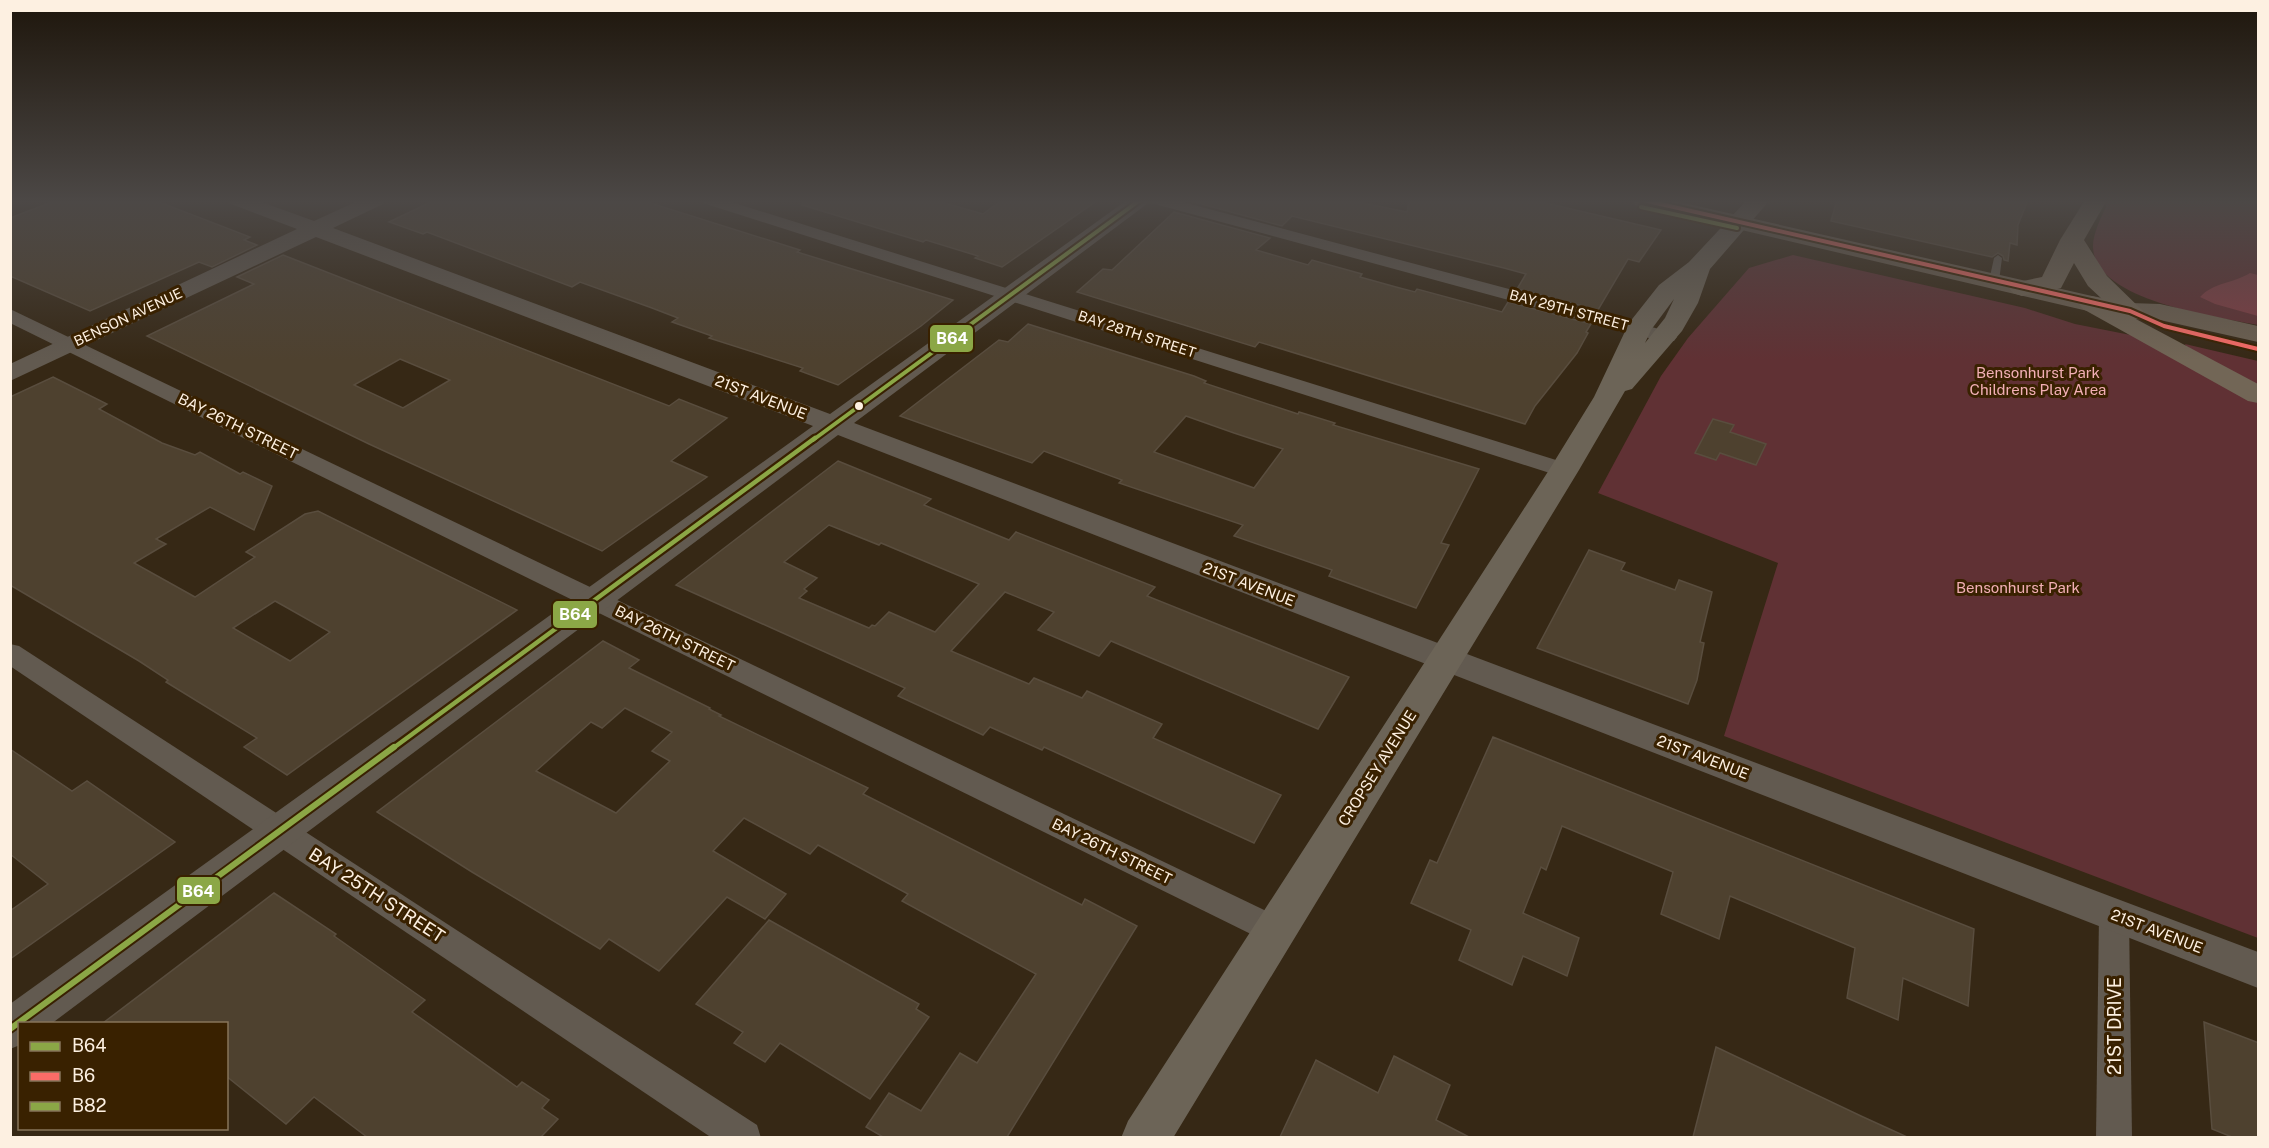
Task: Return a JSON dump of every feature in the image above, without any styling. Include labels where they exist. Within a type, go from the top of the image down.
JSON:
[{"type":"highway","points":[[2022,288],[2052,283],[2066,254]]},
{"type":"highway","points":[[2080,254],[2097,281],[2130,311]]},
{"type":"highway","points":[[2092,304],[2144,335],[2259,395]]},
{"type":"main road","name":"CROPSEY AVENUE","points":[[1145,1137],[1608,398],[1638,328],[1668,290],[1698,267],[1710,254]]},
{"type":"main road","points":[[1910,254],[1996,270],[2022,288],[2130,311],[2160,312],[2259,334]]},
{"type":"main road","name":"CROPSEY AVENUE","points":[[1608,398],[1667,337],[1690,297],[1698,267]]},
{"type":"main road","points":[[2130,311],[2164,326],[2259,349]]},
{"type":"street","name":"BENSON AVENUE","points":[[10,374],[263,254]]},
{"type":"street","name":"21ST AVENUE","points":[[379,254],[835,425],[2259,970]]},
{"type":"street","name":"BAY 28TH STREET","points":[[881,254],[1564,470]]},
{"type":"street","points":[[20,1022],[1067,254]]},
{"type":"street","name":"BAY 29TH STREET","points":[[1358,254],[1667,337]]},
{"type":"street","name":"BAY 26TH STREET","points":[[10,315],[1274,930]]},
{"type":"street","name":"BAY 25TH STREET","points":[[10,653],[744,1137]]},
{"type":"street","name":"21ST DRIVE","points":[[2114,915],[2114,1137]]},
{"type":"green space","points":[[2095,254],[2258,254],[2258,325],[2160,303],[2135,293],[2113,280],[2098,265]]},
{"type":"green space","name":"Bensonhurst Park","points":[[1793,255],[2025,308],[2075,324],[2186,346],[2185,344],[2258,361],[2258,938],[1724,736],[1778,563],[1598,493],[1661,376],[1688,338],[1749,268]]},
{"type":"shaded area","points":[[2250,273],[2258,275],[2258,316],[2215,304],[2200,297],[2211,288]]},
{"type":"building","points":[[10,254],[239,254],[212,267],[199,262],[90,311],[10,276]]},
{"type":"building","points":[[484,254],[802,254],[953,300],[921,326],[838,385],[800,371],[803,368],[709,338],[712,336],[672,322],[678,318],[652,308],[580,282],[572,287]]},
{"type":"building","points":[[970,254],[1021,254],[1002,267],[975,258],[978,256]]},
{"type":"building","points":[[1130,254],[1268,254],[1308,265],[1312,260],[1362,274],[1360,277],[1396,287],[1415,292],[1417,289],[1502,312],[1508,302],[1591,324],[1577,353],[1535,406],[1525,424],[1259,342],[1255,347],[1077,292],[1103,269],[1112,270]]},
{"type":"building","points":[[1445,254],[1645,254],[1639,262],[1628,259],[1598,310],[1517,289],[1526,274]]},
{"type":"building","points":[[1977,254],[1997,254],[1992,257]]},
{"type":"building","points":[[1999,254],[2009,254],[2008,261],[2004,260]]},
{"type":"building","points":[[283,255],[669,406],[679,399],[727,418],[671,461],[707,477],[602,551],[369,444],[147,336],[254,284],[237,277]],"holes":[[[400,359],[450,380],[403,408],[354,385]]]},
{"type":"building","points":[[1028,324],[1194,376],[1206,381],[1204,383],[1298,414],[1299,412],[1335,423],[1333,425],[1479,469],[1441,543],[1449,545],[1416,608],[1329,576],[1332,570],[1234,536],[1243,525],[1119,483],[1122,480],[1044,451],[1032,463],[900,416],[999,340],[1008,342]],"holes":[[[1186,416],[1283,449],[1254,488],[1154,452]]]},
{"type":"building","points":[[53,377],[107,404],[99,409],[162,443],[195,455],[200,452],[240,474],[243,472],[272,486],[254,530],[210,507],[156,539],[166,544],[134,563],[195,597],[255,557],[246,552],[305,514],[318,511],[517,610],[287,775],[244,747],[257,738],[166,682],[168,680],[139,661],[10,585],[10,397]],"holes":[[[275,601],[330,632],[290,661],[233,628]]]},
{"type":"building","points":[[1713,419],[1734,425],[1730,432],[1766,444],[1756,465],[1720,453],[1716,460],[1695,453]]},
{"type":"building","points":[[838,461],[931,499],[924,505],[1009,540],[1016,532],[1155,587],[1147,596],[1349,677],[1318,729],[1111,641],[1099,656],[1038,630],[1054,612],[1005,592],[951,651],[1029,684],[1034,678],[1082,698],[1087,691],[1162,724],[1153,738],[1281,795],[1254,843],[1044,747],[1042,750],[990,727],[983,735],[898,696],[905,688],[676,585]],"holes":[[[829,525],[879,545],[881,543],[979,584],[935,632],[889,612],[875,626],[872,625],[869,628],[799,598],[807,591],[804,589],[817,578],[784,562]]]},
{"type":"building","points":[[1589,550],[1625,563],[1621,570],[1675,590],[1679,580],[1712,592],[1700,642],[1704,643],[1697,680],[1688,704],[1537,648]]},
{"type":"building","points":[[603,641],[639,660],[629,668],[710,708],[721,715],[719,716],[868,788],[863,794],[1082,905],[1085,899],[1137,926],[1007,1137],[883,1137],[866,1127],[889,1093],[921,1111],[960,1053],[977,1063],[1036,974],[902,901],[908,894],[818,845],[810,854],[744,818],[713,851],[786,894],[765,919],[727,897],[659,971],[609,939],[600,949],[377,812]],"holes":[[[625,708],[672,732],[652,751],[670,761],[616,813],[536,771],[591,722],[602,728]]]},
{"type":"building","points":[[1493,737],[1974,929],[1968,1006],[1903,978],[1898,1020],[1847,998],[1855,948],[1730,896],[1719,939],[1661,914],[1673,872],[1562,826],[1546,870],[1541,867],[1523,913],[1579,938],[1567,976],[1523,956],[1512,985],[1459,960],[1471,930],[1411,903],[1430,860],[1437,863]]},
{"type":"building","points":[[10,749],[72,791],[87,781],[175,842],[10,959],[10,911],[48,884],[10,854]]},
{"type":"building","points":[[274,893],[336,934],[334,936],[425,1000],[412,1012],[517,1087],[522,1082],[549,1100],[542,1108],[558,1119],[541,1137],[367,1137],[314,1097],[286,1124],[228,1078],[228,1022],[104,1022]]},
{"type":"building","points":[[769,920],[919,1004],[916,1009],[929,1017],[870,1099],[780,1043],[765,1062],[734,1043],[743,1032],[696,1004]]},
{"type":"building","points":[[2204,1022],[2259,1043],[2259,1137],[2232,1137],[2212,1129]]},
{"type":"building","points":[[1716,1047],[1861,1116],[1907,1137],[1693,1137]]},
{"type":"building","points":[[1394,1056],[1450,1085],[1436,1120],[1469,1137],[1280,1137],[1316,1060],[1378,1093]]},
{"type":"transit line","name":"B64","points":[[20,1022],[1067,254]]},
{"type":"transit line","name":"B6","points":[[1878,254],[2130,311],[2164,326],[2258,349]]},
{"type":"transit line","name":"B64","points":[[10,1029],[18,1023]]},
{"type":"park label","name":"Bensonhurst Park Childrens Play Area","points":[[2038,380]]}]
